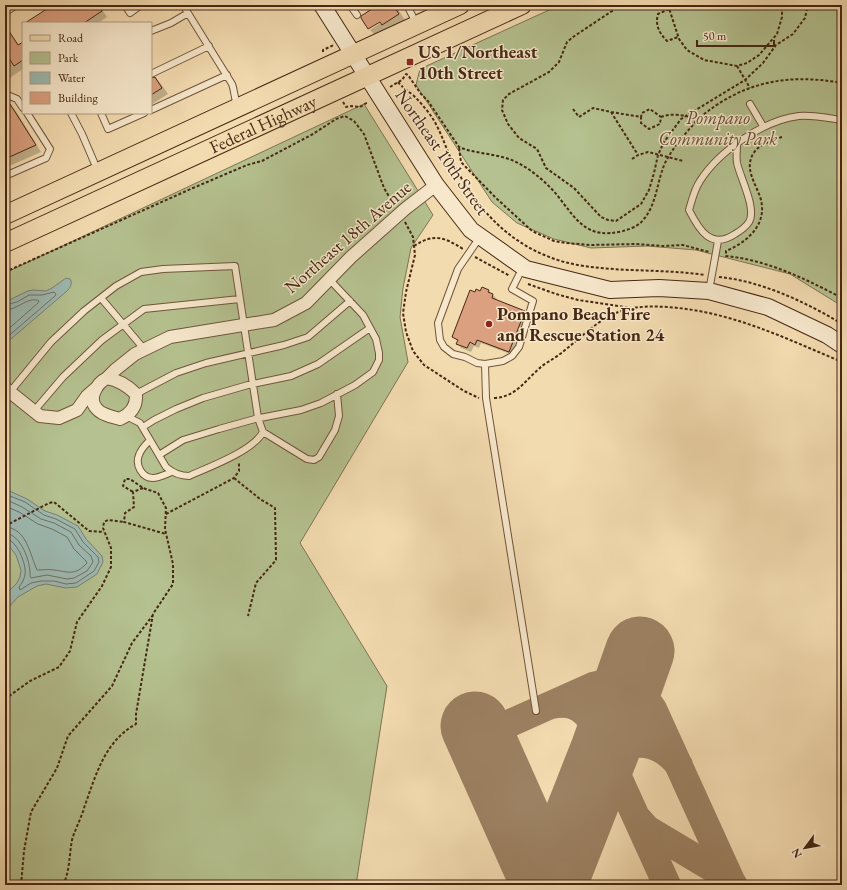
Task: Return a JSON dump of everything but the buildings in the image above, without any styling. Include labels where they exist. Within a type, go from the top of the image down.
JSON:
[{"type":"main road","name":"Federal Highway","points":[[5,215],[324,68],[349,48],[417,25],[460,5]]},
{"type":"main road","name":"Federal Highway","points":[[5,243],[522,5]]},
{"type":"main road","points":[[80,209],[95,190],[98,182],[98,172]]},
{"type":"street","points":[[5,8],[11,5]]},
{"type":"street","name":"Northeast 10th Street","points":[[322,5],[436,185],[471,230],[526,269],[610,290],[659,288],[711,283],[768,307],[827,335],[842,345]]},
{"type":"street","name":"Northeast 18th Avenue","points":[[107,378],[135,354],[170,337],[274,320],[306,303],[351,257],[436,185]]},
{"type":"street","points":[[77,410],[84,411],[96,409],[120,419],[131,412],[136,400],[136,394],[130,388],[115,379],[107,378],[98,384],[95,389],[93,396],[96,409]]},
{"type":"street","points":[[8,390],[40,416],[59,418],[77,410],[87,396],[95,389]]},
{"type":"lane","points":[[125,5],[130,13],[142,5]]},
{"type":"lane","points":[[183,5],[232,84],[234,99],[238,108]]},
{"type":"lane","points":[[350,5],[357,15]]},
{"type":"lane","points":[[407,5],[417,25]]},
{"type":"lane","points":[[152,31],[188,13]]},
{"type":"lane","points":[[152,74],[209,46]]},
{"type":"lane","points":[[152,110],[227,75]]},
{"type":"lane","points":[[5,94],[18,99],[22,106]]},
{"type":"lane","points":[[750,104],[763,126]]},
{"type":"lane","points":[[5,176],[46,158],[50,149],[27,114]]},
{"type":"lane","points":[[72,114],[82,134],[98,172]]},
{"type":"lane","points":[[101,114],[108,129],[142,114]]},
{"type":"lane","points":[[737,144],[737,162],[752,212],[750,222],[741,230],[730,237],[718,241],[702,231],[689,210],[700,181],[719,158],[737,144],[763,126],[799,116],[819,116],[842,120]]},
{"type":"lane","points":[[480,237],[458,269],[438,323],[440,340],[444,347],[453,354],[472,362],[485,364],[503,362],[512,356],[519,347],[533,301],[512,289],[523,267]]},
{"type":"lane","points":[[711,283],[718,241]]},
{"type":"lane","points":[[8,390],[51,342],[84,311],[116,286],[141,272],[163,269],[235,266],[258,418],[263,432],[307,459],[314,460],[319,457],[335,430],[339,416],[337,394]]},
{"type":"lane","points":[[159,455],[183,440],[258,418],[301,410],[321,403],[355,385],[373,372],[379,360],[376,339],[363,315],[330,279]]},
{"type":"lane","points":[[101,298],[124,323],[144,350]]},
{"type":"lane","points":[[34,411],[63,377],[102,340],[144,309],[240,299]]},
{"type":"lane","points":[[136,394],[155,382],[206,363],[284,345],[308,337],[350,301]]},
{"type":"lane","points":[[143,427],[170,412],[203,398],[254,384],[291,376],[318,364],[370,328]]},
{"type":"lane","points":[[485,364],[486,398],[536,711]]},
{"type":"lane","points":[[126,416],[140,423],[166,467],[180,476],[189,476],[238,453],[254,442],[263,432]]},
{"type":"lane","points":[[150,440],[139,454],[137,460],[138,467],[148,477],[154,478],[172,472]]},
{"type":"path","points":[[621,5],[567,42],[559,62],[549,72],[509,94],[502,100],[502,110],[508,124],[519,138],[536,149],[546,168],[574,188],[601,217],[616,221],[642,204],[649,190],[658,155],[664,142],[680,119],[745,80],[763,63],[776,45],[793,34],[805,18],[807,9],[810,5]]},
{"type":"path","points":[[668,5],[678,37],[687,50],[704,60],[738,66],[747,63],[759,55],[777,34],[782,17],[782,5]]},
{"type":"path","points":[[669,10],[658,14],[656,21],[661,35],[666,41],[678,37]]},
{"type":"path","points":[[324,68],[318,57],[324,50],[349,48]]},
{"type":"path","points":[[738,66],[750,88]]},
{"type":"path","points":[[337,90],[346,107],[360,107],[378,94],[402,80],[406,74],[408,75],[428,101],[459,148],[461,162],[495,197],[532,231],[543,236],[566,243],[590,245],[636,244],[692,246],[716,254],[750,259],[787,272],[842,298]]},
{"type":"path","points":[[459,148],[509,159],[519,163],[529,169],[552,190],[570,214],[583,226],[599,233],[606,233],[628,229],[643,221],[652,204],[669,156],[698,119],[721,101],[750,88],[773,81],[821,79],[842,82]]},
{"type":"path","points":[[398,82],[402,88],[425,107],[434,121],[459,174],[480,206],[511,236],[527,247],[547,256],[583,266],[614,270],[684,272],[711,283],[729,278],[793,298],[822,312],[842,324]]},
{"type":"path","points":[[573,109],[579,118],[593,108],[641,117]]},
{"type":"path","points":[[661,117],[660,124],[649,129],[641,123],[642,113],[650,109],[661,117],[670,115],[686,116],[698,119]]},
{"type":"path","points":[[611,112],[638,155]]},
{"type":"path","points":[[5,272],[193,188],[248,165],[262,161],[313,134],[336,119],[345,116],[354,121],[364,134],[384,188],[405,221],[413,237],[415,255],[406,292],[404,312],[406,332],[413,351],[424,365],[464,391],[481,398],[496,398],[510,394],[522,386],[532,374],[555,358],[600,321],[617,312],[632,308],[677,308],[723,316],[762,328],[842,362]]},
{"type":"path","points":[[726,256],[726,251],[746,239],[755,230],[761,220],[762,209],[760,195],[750,172],[750,162],[754,153],[770,141],[782,137]]},
{"type":"path","points":[[632,159],[638,155],[648,152],[669,156],[683,161]]},
{"type":"path","points":[[166,514],[234,478],[239,471],[238,453]]},
{"type":"path","points":[[234,478],[260,499],[275,508],[276,560],[256,584],[248,616]]},
{"type":"path","points":[[21,885],[24,851],[31,812],[57,768],[68,736],[112,686],[132,643],[173,584],[173,564],[165,529],[166,508],[158,493],[143,488],[130,479],[125,479],[123,486],[133,492]]},
{"type":"path","points":[[133,492],[143,488]]},
{"type":"path","points":[[124,522],[125,513],[134,507],[133,492]]},
{"type":"path","points":[[5,526],[54,502],[89,531],[104,532]]},
{"type":"path","points":[[5,699],[30,681],[59,667],[70,651],[77,622],[102,586],[111,567],[111,548],[104,532],[104,522],[108,520],[124,522],[166,534]]},
{"type":"path","points":[[63,885],[67,875],[72,839],[105,756],[113,742],[124,730],[136,724],[136,714],[153,614]]},
{"type":"green space","name":"Pompano Community Park","points":[[560,5],[842,5],[842,306],[790,274],[696,250],[647,246],[591,248],[554,239],[517,223],[492,202],[416,85],[420,69]]},
{"type":"green space","points":[[364,104],[433,215],[411,248],[403,288],[400,317],[408,362],[300,543],[387,686],[356,885],[5,885],[5,273]]},
{"type":"water","points":[[66,278],[70,279],[71,282],[67,291],[5,344],[5,302],[28,291],[46,291]]},
{"type":"water","points":[[5,489],[27,499],[45,511],[57,515],[78,526],[86,539],[102,556],[103,562],[97,574],[77,587],[66,588],[46,584],[37,586],[18,597],[5,611],[5,595],[17,583],[21,570],[16,555],[5,541]]},
{"type":"taxiway","points":[[493,767],[492,755],[494,743],[499,733],[508,724],[593,686],[612,683],[620,683],[628,686],[641,694],[653,709],[733,885]]},
{"type":"taxiway","points":[[551,705],[569,704],[575,706],[584,712],[593,722],[667,885]]},
{"type":"taxiway","points":[[605,750],[627,745],[645,744],[663,750],[679,765]]},
{"type":"taxiway","points":[[639,820],[647,829],[724,875],[733,884]]},
{"type":"runway","points":[[552,885],[605,750],[640,651]]},
{"type":"runway","points":[[475,726],[546,885]]},
{"type":"place","name":"US 1/Northeast 10th Street","points":[[410,62]]},
{"type":"place","name":"Pompano Beach Fire and Rescue Station 24","points":[[489,324]]}]
